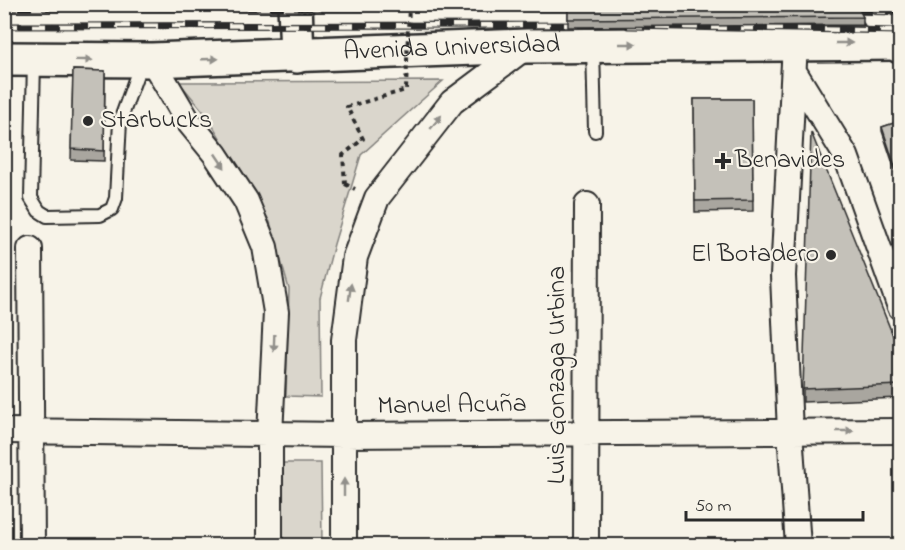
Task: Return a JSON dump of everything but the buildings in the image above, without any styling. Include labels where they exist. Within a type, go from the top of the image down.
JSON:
[{"type":"main road","points":[[295,4],[297,56]]},
{"type":"main road","points":[[872,4],[899,44]]},
{"type":"main road","name":"Avenida Universidad","points":[[19,59],[147,60],[593,45],[795,58],[899,44]]},
{"type":"street","points":[[344,546],[344,340],[355,257],[377,198],[452,102],[527,46]]},
{"type":"street","points":[[795,58],[846,156],[900,307]]},
{"type":"street","points":[[795,58],[783,276],[798,546]]},
{"type":"street","points":[[147,60],[246,201],[265,247],[276,312],[270,435],[270,546]]},
{"type":"street","name":"Luis Gonzaga Urbina","points":[[586,546],[587,205]]},
{"type":"street","points":[[30,249],[32,546]]},
{"type":"street","name":"Manuel Acuña","points":[[4,431],[344,435],[900,431]]},
{"type":"lane","points":[[593,45],[595,131]]},
{"type":"lane","points":[[19,59],[31,198],[39,211],[47,216],[100,215],[112,209],[116,198],[120,121],[147,60]]},
{"type":"path","points":[[345,184],[343,155],[363,139],[347,107],[406,90],[409,4]]},
{"type":"shaded area","points":[[443,81],[361,155],[320,298],[321,397],[286,396],[289,289],[270,222],[207,116],[179,82]]},
{"type":"shaded area","points":[[276,463],[321,463],[322,545],[274,546]]},
{"type":"railway","points":[[4,8],[586,8]]},
{"type":"railway","points":[[844,11],[900,12]]},
{"type":"railway","points":[[4,26],[583,25]]},
{"type":"railway","points":[[628,26],[900,31]]},
{"type":"place","name":"Starbucks","points":[[88,121]]},
{"type":"place","name":"Benavides","points":[[723,161]]},
{"type":"place","name":"El Botadero","points":[[831,255]]}]
